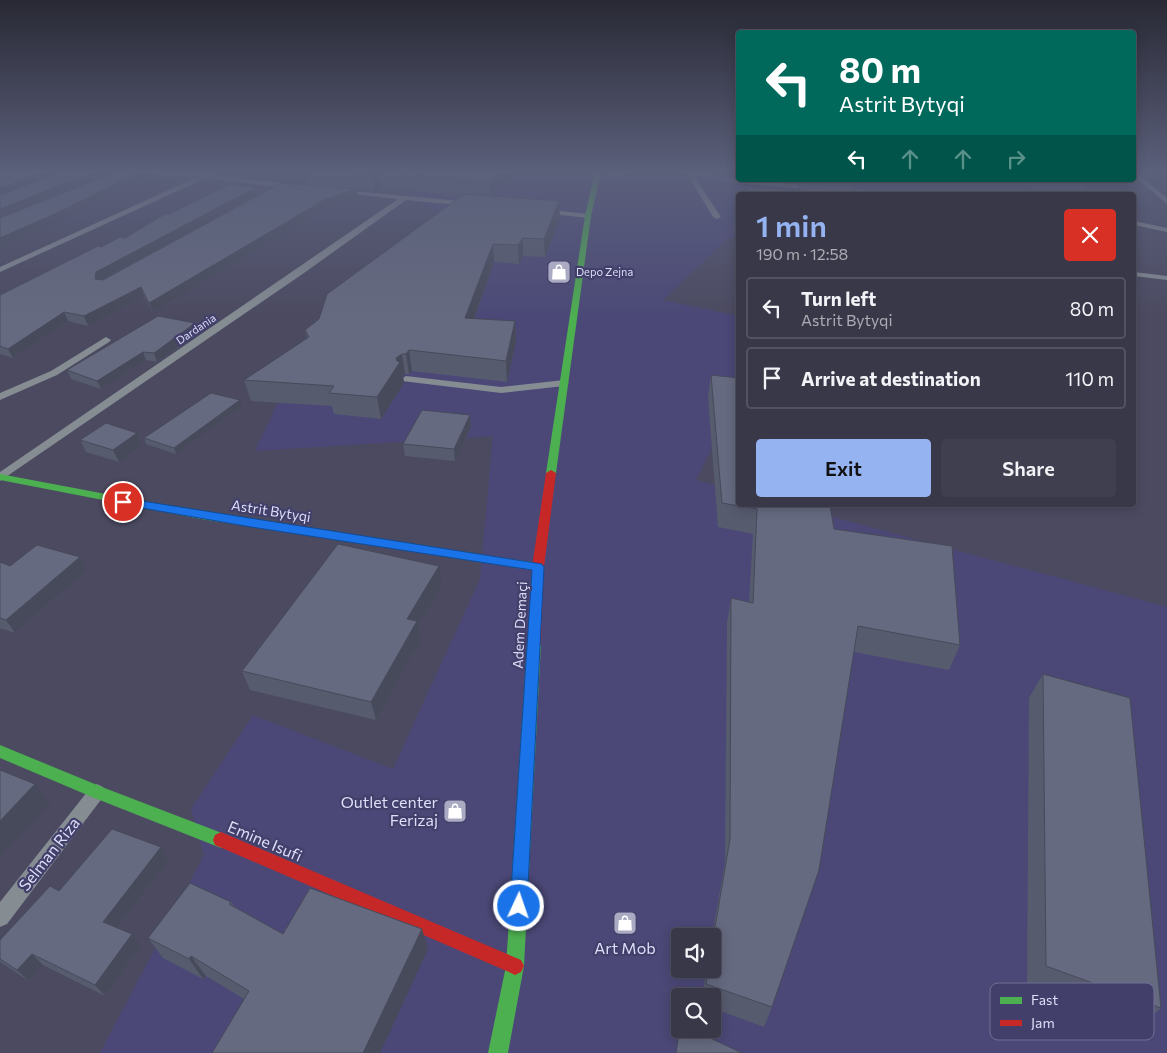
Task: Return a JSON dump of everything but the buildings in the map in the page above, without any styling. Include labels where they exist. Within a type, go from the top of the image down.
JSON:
[{"type":"main road","name":"Adem Demaçi","points":[[498,1053],[515,966],[538,567],[587,220]]},
{"type":"main road","name":"Astrit Bytyqi","points":[[0,477],[68,492],[251,523],[538,567]]},
{"type":"main road","name":"Emine Isufi","points":[[0,751],[97,792],[204,833],[515,966]]},
{"type":"street","points":[[0,270],[109,220]]},
{"type":"street","name":"Dardania","points":[[0,477],[373,220]]},
{"type":"street","points":[[1136,223],[1167,230]]},
{"type":"street","points":[[1136,274],[1167,278]]},
{"type":"street","points":[[0,397],[54,373],[106,340]]},
{"type":"street","points":[[406,379],[501,390],[564,383]]},
{"type":"street","name":"Selman Riza","points":[[0,917],[97,792]]},
{"type":"shaded area","points":[[442,220],[736,220],[736,238],[730,237],[663,300],[736,315],[736,399],[696,480],[736,491],[736,507],[795,507],[1167,607],[1167,1053],[100,1053],[204,855],[191,809],[253,715],[393,769],[480,579],[493,436],[255,451],[318,318]]},
{"type":"traffic: fast","points":[[551,473],[587,220]]},
{"type":"traffic: fast","points":[[0,477],[133,504],[335,537],[538,567]]},
{"type":"traffic: fast","points":[[498,1053],[515,966],[534,644]]},
{"type":"traffic: fast","points":[[0,751],[97,792],[221,840]]},
{"type":"traffic: jam","points":[[534,644],[538,567],[551,473]]},
{"type":"traffic: jam","points":[[221,840],[515,966]]},
{"type":"place","name":"Depo Zejna","points":[[559,272]]},
{"type":"place","name":"Outlet center Ferizaj","points":[[455,811]]},
{"type":"place","name":"Art Mob","points":[[625,923]]},
{"type":"route","points":[[123,502],[538,567],[519,906]]}]
